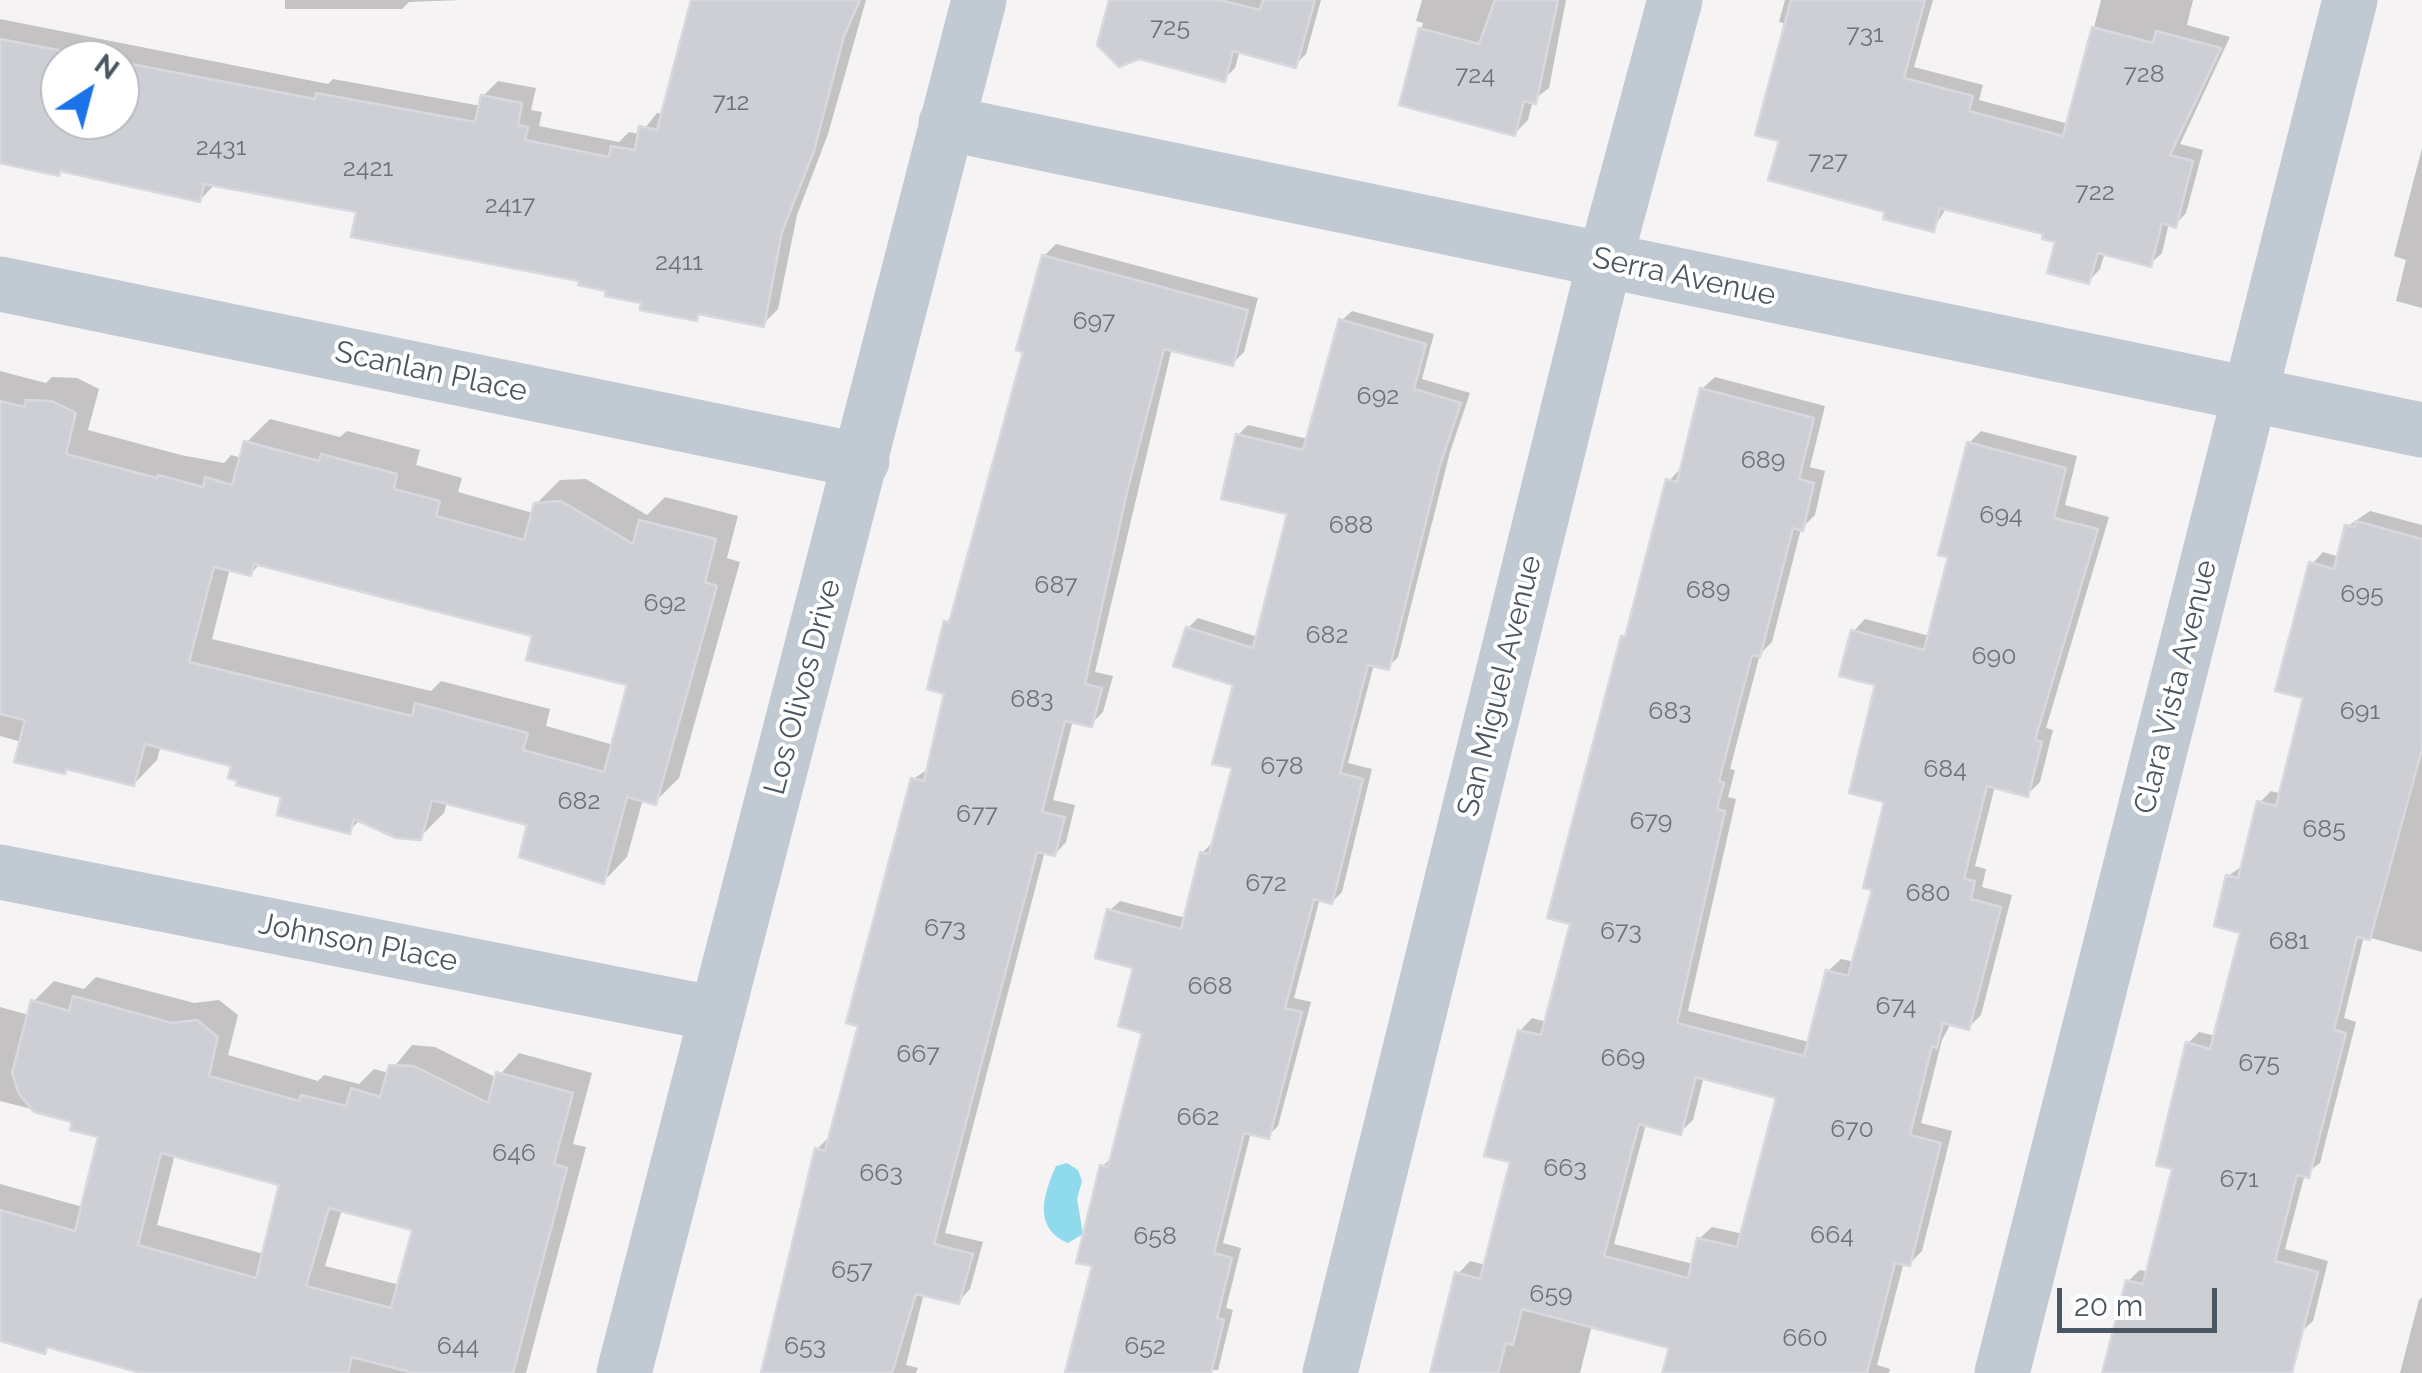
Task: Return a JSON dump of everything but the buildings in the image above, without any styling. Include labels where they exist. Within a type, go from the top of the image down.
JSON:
[{"type":"street","name":"Los Olivos Drive","points":[[624,1373],[979,0]]},
{"type":"street","name":"San Miguel Avenue","points":[[1330,1373],[1674,0]]},
{"type":"street","name":"Clara Vista Avenue","points":[[2002,1373],[2350,0]]},
{"type":"street","name":"Serra Avenue","points":[[946,123],[2422,430]]},
{"type":"street","name":"Scanlan Place","points":[[0,284],[862,461]]},
{"type":"street","name":"Johnson Place","points":[[0,872],[716,1014]]},
{"type":"water","points":[[1067,1163],[1078,1170],[1082,1181],[1077,1199],[1083,1234],[1068,1243],[1050,1229],[1044,1210],[1056,1166]]}]
